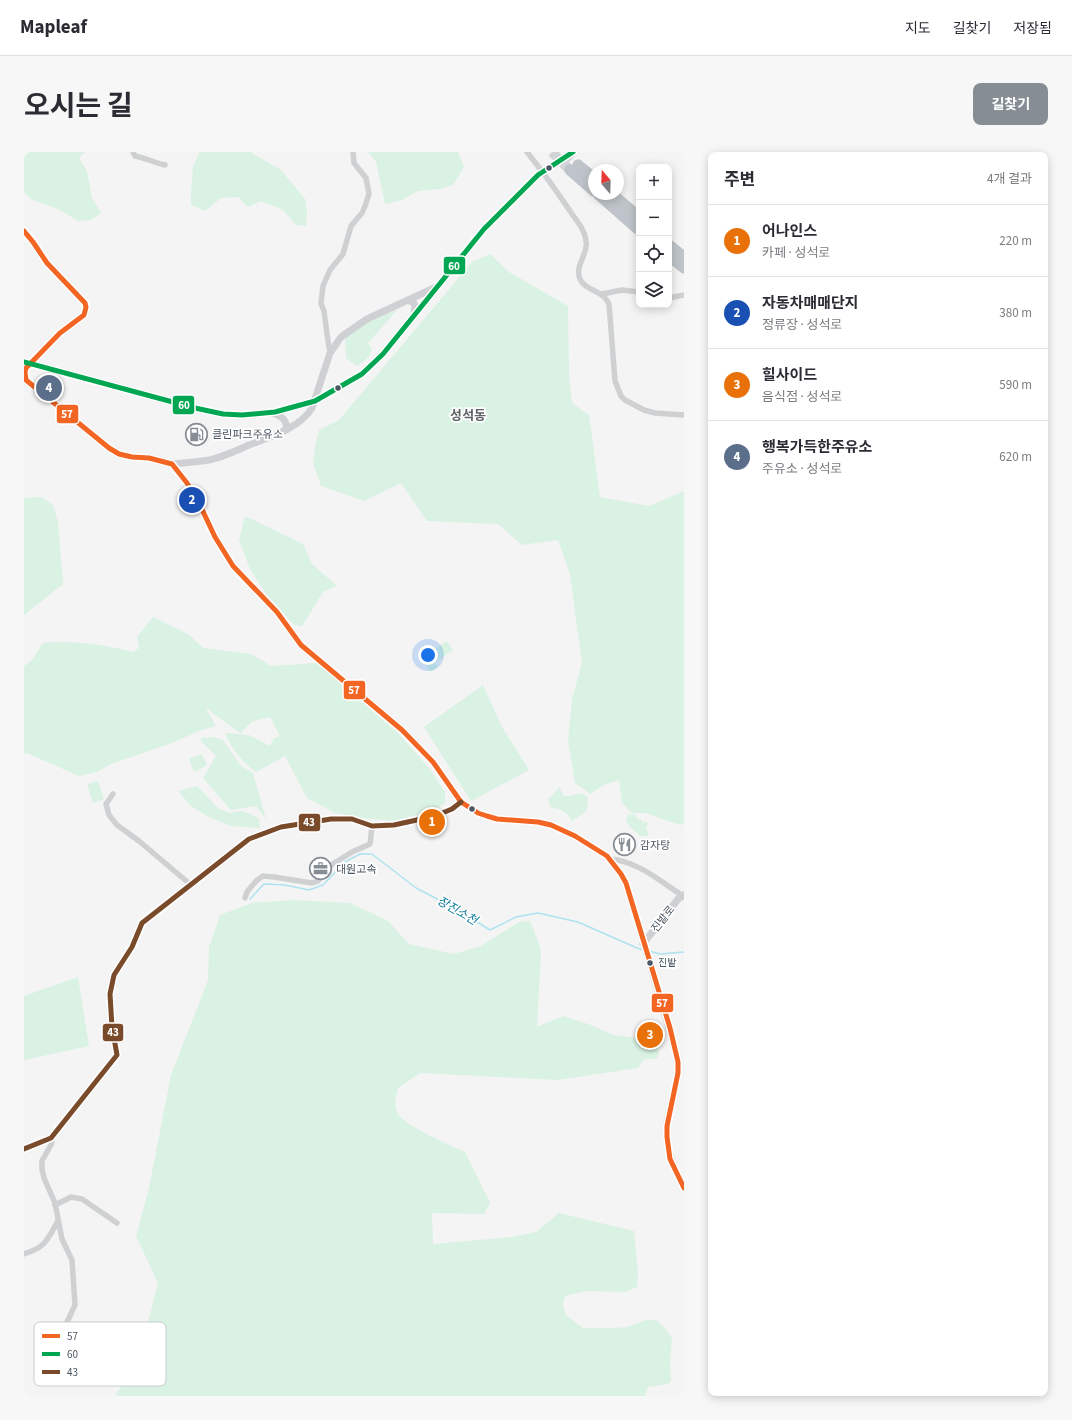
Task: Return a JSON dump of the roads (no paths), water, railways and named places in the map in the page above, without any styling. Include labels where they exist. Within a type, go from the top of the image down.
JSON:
[{"type":"highway","points":[[588,175],[574,167],[588,184]]},
{"type":"highway","points":[[605,200],[636,227]]},
{"type":"highway","points":[[619,200],[636,214]]},
{"type":"highway","points":[[672,247],[684,257]]},
{"type":"highway","points":[[672,258],[684,268]]},
{"type":"street","points":[[133,152],[135,156],[147,158],[156,163],[165,165]]},
{"type":"street","points":[[331,351],[329,348],[325,317],[321,304],[323,286],[330,270],[343,254],[351,226],[362,213],[369,194],[366,178],[354,163],[353,152]]},
{"type":"street","points":[[528,152],[565,203],[584,234],[587,246],[580,262],[578,271],[579,278],[583,284],[602,294],[609,304],[615,381],[621,396],[625,400],[644,410],[655,413],[684,415]]},
{"type":"street","points":[[27,363],[222,414],[242,415],[268,413],[289,409],[315,401],[362,374],[383,354],[484,228],[543,172],[573,152]]},
{"type":"street","points":[[24,231],[47,263],[85,303],[86,307],[84,315],[60,333],[27,363],[25,379],[109,448],[119,454],[132,457],[149,458],[172,464],[190,463],[231,453],[286,430],[310,412],[331,351],[337,341],[350,329],[378,313],[437,286]]},
{"type":"street","points":[[602,294],[622,290],[636,292]]},
{"type":"street","points":[[672,297],[684,295]]},
{"type":"street","points":[[408,300],[414,303],[415,307],[413,317]]},
{"type":"street","points":[[268,413],[278,414],[283,418],[287,426],[286,430]]},
{"type":"street","points":[[172,464],[187,483],[200,505],[215,537],[233,566],[277,612],[301,644],[402,730],[427,757],[460,802],[478,813],[497,819],[524,820],[551,825],[575,836],[598,850],[610,859],[621,874],[626,883],[670,1028],[678,1062],[678,1073],[668,1121],[667,1137],[670,1159],[684,1188]]},
{"type":"street","points":[[113,794],[106,804],[109,815],[117,825],[139,841],[191,885]]},
{"type":"street","points":[[24,1149],[51,1138],[117,1055],[112,1027],[110,994],[114,975],[132,947],[142,923],[249,838],[281,828],[331,819],[352,819],[372,826],[394,825],[421,820],[452,809],[460,802]]},
{"type":"street","points":[[245,898],[246,892],[263,876],[312,883],[318,881],[331,865],[352,852],[370,844],[372,826]]},
{"type":"street","points":[[610,859],[621,860],[648,872],[683,896]]},
{"type":"street","name":"진밭로","points":[[644,945],[678,899],[683,896]]},
{"type":"street","points":[[51,1138],[52,1143],[42,1161],[42,1169],[55,1205],[62,1239],[72,1260],[75,1305],[67,1322]]},
{"type":"street","points":[[55,1205],[72,1197],[82,1199],[117,1223]]},
{"type":"street","points":[[24,1254],[38,1249],[45,1243],[58,1221]]},
{"type":"waterway","name":"장진소천","points":[[250,899],[264,884],[285,885],[309,890],[323,885],[345,862],[360,854],[372,854],[416,888],[453,907],[490,930],[516,917],[538,913],[578,922],[644,950]]},
{"type":"waterway","name":"장진소천","points":[[649,951],[660,954],[684,952]]},
{"type":"tunnel","points":[[552,152],[570,170]]},
{"type":"tunnel","points":[[565,152],[578,165]]},
{"type":"place","name":"행복가득한주유소","points":[[49,388]]},
{"type":"place","name":"클린파크주유소","points":[[197,434]]},
{"type":"place","name":"자동차매매단지","points":[[192,500]]},
{"type":"place","name":"어나인스","points":[[432,822]]},
{"type":"place","name":"감자탕","points":[[624,845]]},
{"type":"place","name":"대원고속","points":[[321,869]]},
{"type":"place","name":"진밭","points":[[650,963]]},
{"type":"place","name":"힐사이드","points":[[650,1035]]},
{"type":"district","name":"성석동","points":[[468,416]]}]
